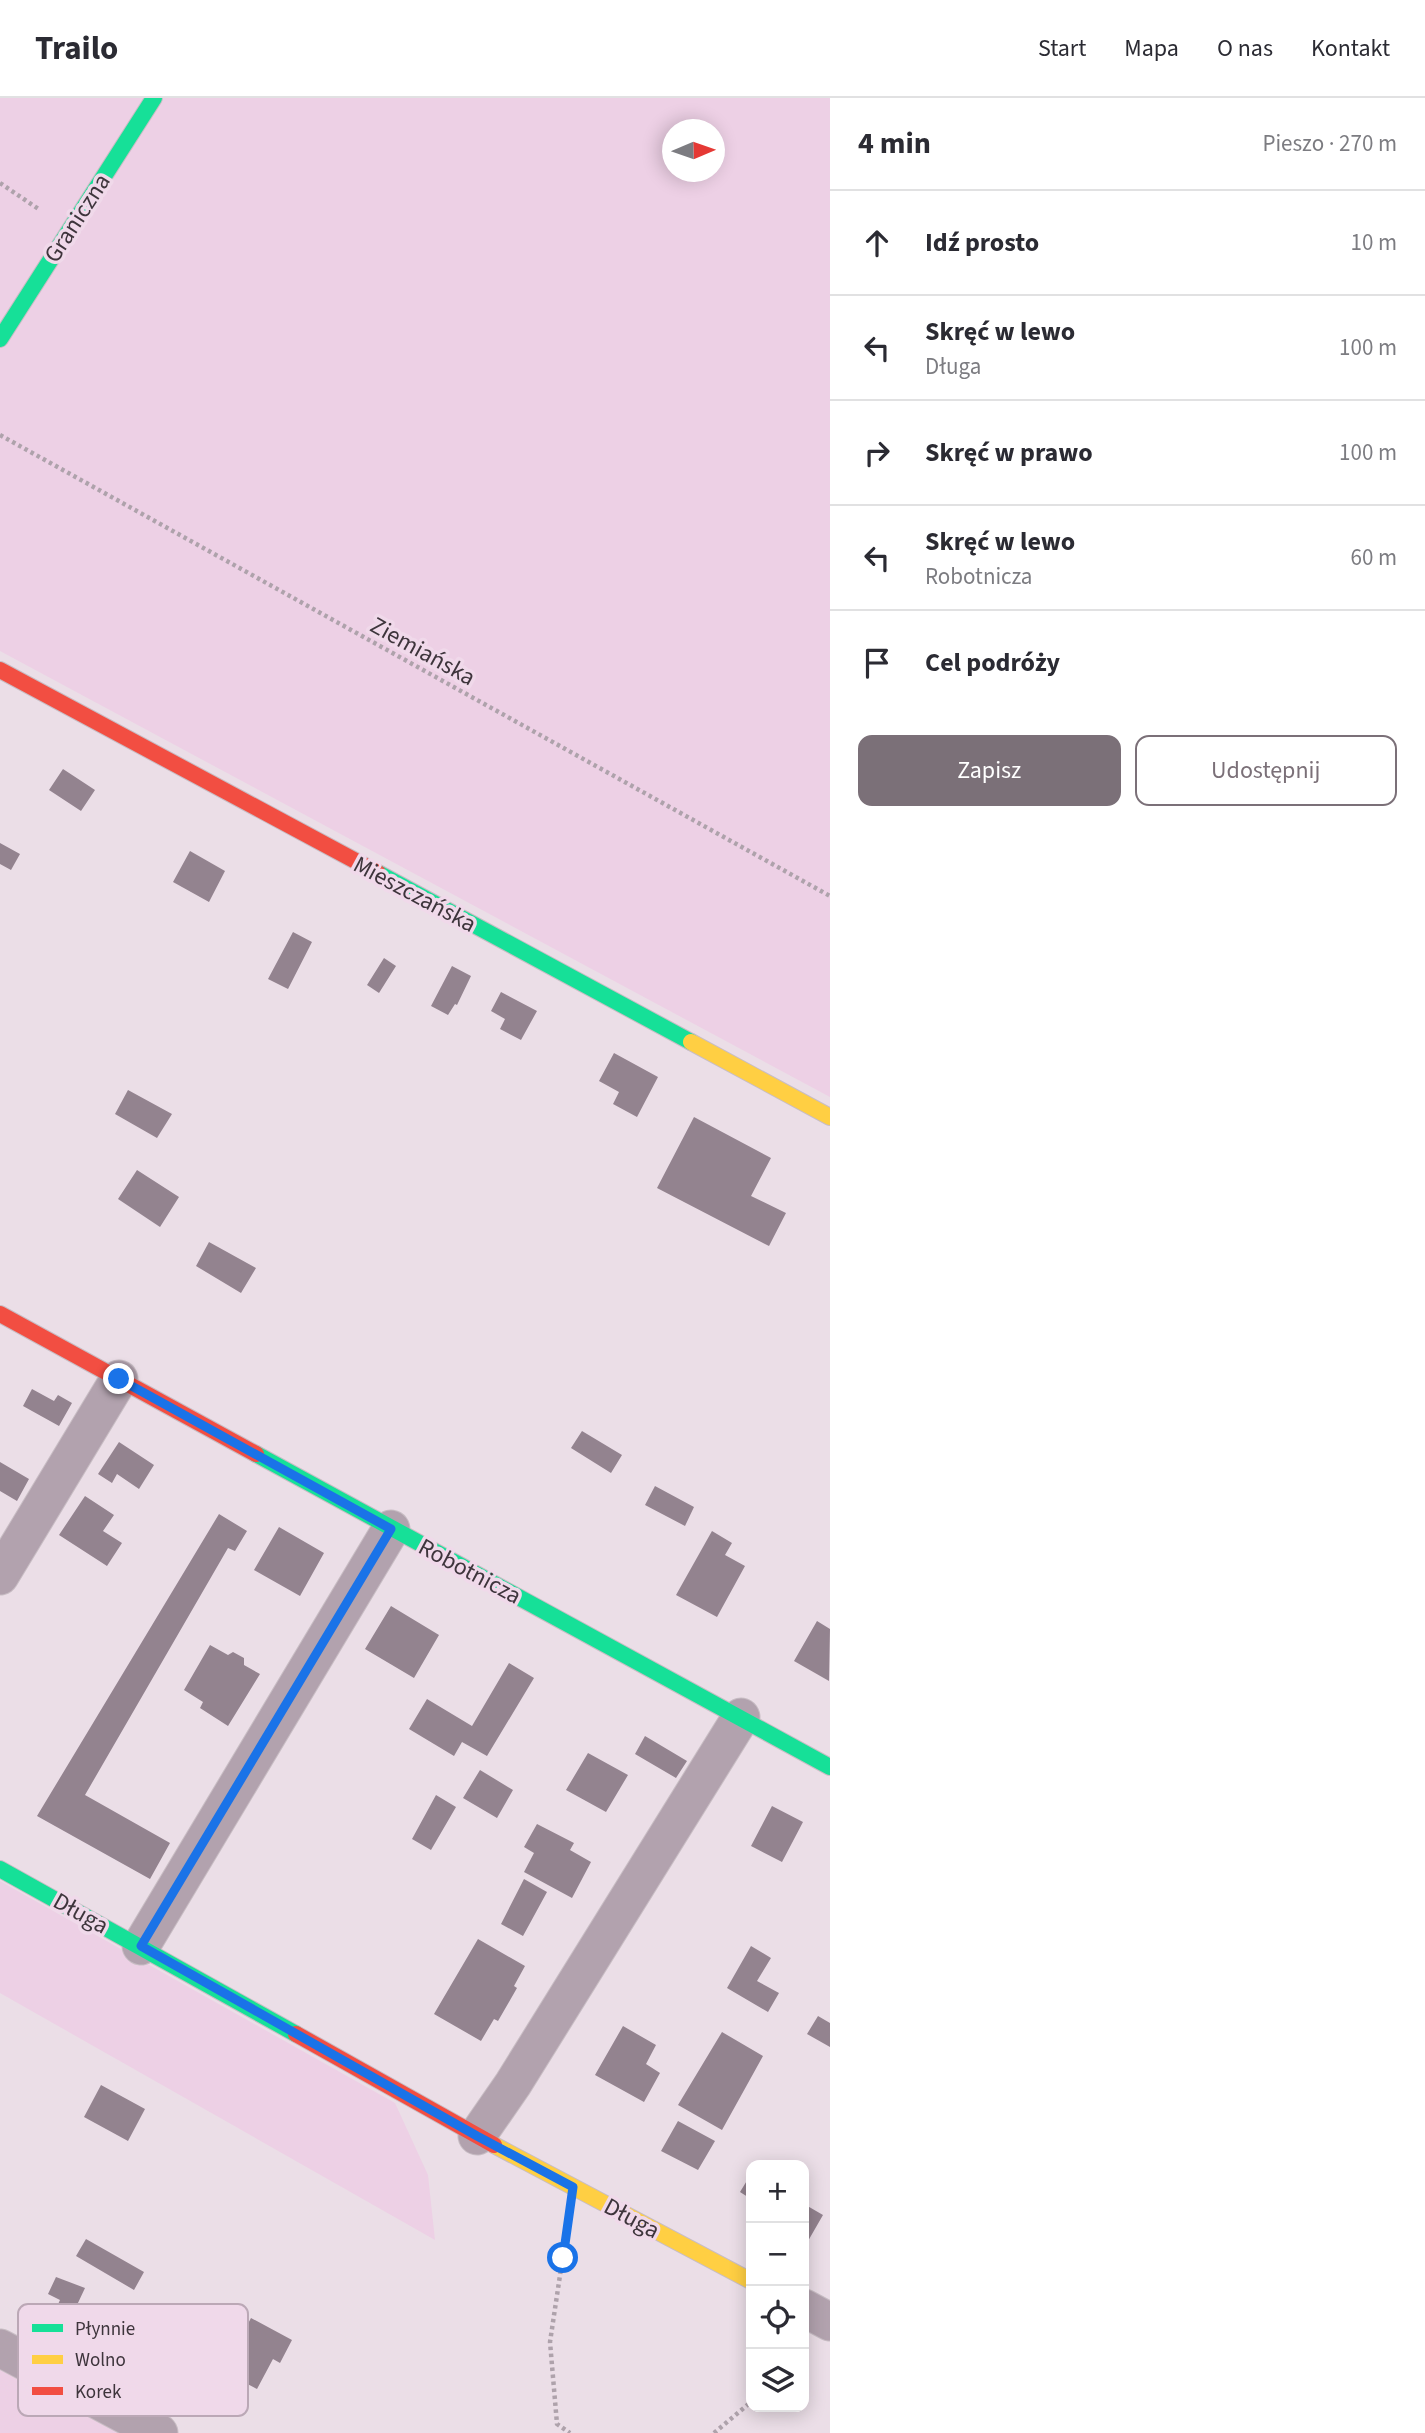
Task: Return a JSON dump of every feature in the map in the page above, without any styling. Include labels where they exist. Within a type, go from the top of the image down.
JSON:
[{"type":"street","name":"Graniczna","points":[[0,339],[155,98]]},
{"type":"street","name":"Mieszczańska","points":[[0,670],[830,1117]]},
{"type":"street","name":"Robotnicza","points":[[0,1314],[830,1767]]},
{"type":"street","points":[[0,1576],[119,1379]]},
{"type":"street","points":[[141,1946],[391,1529]]},
{"type":"street","points":[[477,2136],[513,2084],[741,1717]]},
{"type":"street","name":"Długa","points":[[0,1869],[477,2136],[746,2278]]},
{"type":"street","points":[[809,2311],[830,2322]]},
{"type":"street","points":[[0,2348],[18,2358]]},
{"type":"street","points":[[127,2416],[159,2433]]},
{"type":"path","points":[[0,183],[70,230]]},
{"type":"path","name":"Ziemiańska","points":[[0,435],[830,897]]},
{"type":"path","points":[[570,2433],[557,2424],[551,2342],[573,2187]]},
{"type":"path","points":[[713,2433],[746,2406]]},
{"type":"shaded area","points":[[0,98],[830,98],[830,1097],[0,651]]},
{"type":"shaded area","points":[[0,1881],[395,2103],[428,2175],[435,2240],[0,1993]]},
{"type":"shaded area","points":[[0,2364],[18,2374],[18,2416],[96,2416],[128,2433],[0,2433]]},
{"type":"building","points":[[63,769],[95,790],[81,811],[49,790]]},
{"type":"building","points":[[0,843],[20,854],[11,870],[0,864]]},
{"type":"building","points":[[190,851],[225,871],[209,902],[173,882]]},
{"type":"building","points":[[293,932],[312,942],[288,989],[268,979]]},
{"type":"building","points":[[384,958],[396,966],[379,993],[367,985]]},
{"type":"building","points":[[452,966],[471,976],[457,1005],[455,1004],[448,1015],[431,1006]]},
{"type":"building","points":[[501,992],[537,1011],[521,1040],[500,1029],[505,1019],[491,1011]]},
{"type":"building","points":[[614,1053],[658,1077],[637,1117],[613,1104],[619,1092],[599,1081]]},
{"type":"building","points":[[128,1090],[172,1114],[157,1138],[115,1114]]},
{"type":"building","points":[[694,1117],[771,1158],[751,1196],[786,1213],[769,1246],[657,1188]]},
{"type":"building","points":[[137,1170],[179,1197],[160,1227],[118,1199]]},
{"type":"building","points":[[209,1242],[256,1268],[241,1293],[196,1266]]},
{"type":"building","points":[[32,1389],[54,1401],[58,1395],[72,1403],[59,1426],[23,1406]]},
{"type":"building","points":[[582,1431],[622,1455],[611,1473],[571,1448]]},
{"type":"building","points":[[119,1442],[154,1465],[139,1489],[117,1474],[112,1483],[98,1474]]},
{"type":"building","points":[[0,1462],[29,1479],[17,1501],[0,1491]]},
{"type":"building","points":[[655,1486],[694,1507],[685,1526],[645,1505]]},
{"type":"building","points":[[85,1496],[114,1515],[103,1531],[122,1543],[107,1566],[59,1535]]},
{"type":"building","points":[[219,1514],[247,1531],[235,1551],[228,1548],[85,1795],[170,1843],[150,1879],[37,1816]]},
{"type":"building","points":[[279,1527],[324,1553],[300,1596],[254,1570]]},
{"type":"building","points":[[712,1531],[732,1543],[725,1555],[745,1566],[717,1617],[676,1595]]},
{"type":"building","points":[[391,1606],[439,1635],[414,1678],[365,1649]]},
{"type":"building","points":[[817,1621],[830,1629],[829,1681],[794,1661]]},
{"type":"building","points":[[210,1645],[228,1655],[233,1652],[244,1658],[244,1665],[260,1674],[228,1726],[200,1708],[203,1702],[184,1690]]},
{"type":"building","points":[[509,1663],[534,1678],[487,1756],[462,1742],[454,1756],[409,1729],[427,1699],[472,1726]]},
{"type":"building","points":[[645,1736],[687,1761],[676,1778],[635,1754]]},
{"type":"building","points":[[588,1753],[628,1775],[606,1812],[566,1790]]},
{"type":"building","points":[[480,1770],[513,1790],[497,1818],[463,1798]]},
{"type":"building","points":[[436,1795],[456,1807],[431,1850],[412,1839]]},
{"type":"building","points":[[772,1806],[803,1822],[782,1862],[751,1846]]},
{"type":"building","points":[[537,1824],[574,1843],[570,1850],[591,1862],[572,1898],[524,1872],[534,1853],[524,1847]]},
{"type":"building","points":[[524,1879],[547,1892],[523,1936],[501,1924]]},
{"type":"building","points":[[478,1939],[525,1966],[514,1986],[517,1988],[498,2021],[494,2019],[481,2041],[434,2014]]},
{"type":"building","points":[[751,1946],[771,1958],[757,1981],[779,1993],[768,2012],[727,1988]]},
{"type":"building","points":[[818,2016],[830,2023],[830,2047],[807,2034]]},
{"type":"building","points":[[623,2026],[656,2045],[646,2064],[660,2073],[644,2102],[595,2075]]},
{"type":"building","points":[[722,2032],[763,2056],[722,2130],[678,2105]]},
{"type":"building","points":[[101,2085],[145,2109],[128,2141],[84,2117]]},
{"type":"building","points":[[678,2121],[715,2141],[698,2170],[661,2151]]},
{"type":"building","points":[[746,2182],[746,2196],[740,2192]]},
{"type":"building","points":[[809,2207],[823,2215],[809,2239]]},
{"type":"building","points":[[86,2239],[144,2272],[134,2290],[76,2256]]},
{"type":"building","points":[[56,2277],[85,2288],[77,2304],[58,2304],[60,2300],[48,2294]]},
{"type":"building","points":[[251,2318],[292,2340],[280,2363],[273,2359],[257,2389],[248,2384],[248,2324]]},
{"type":"traffic: fast","points":[[0,339],[154,98]]},
{"type":"traffic: fast","points":[[378,873],[691,1042]]},
{"type":"traffic: fast","points":[[256,1454],[830,1767]]},
{"type":"traffic: fast","points":[[0,1869],[296,2034]]},
{"type":"traffic: slow","points":[[691,1042],[830,1117]]},
{"type":"traffic: slow","points":[[494,2145],[746,2278]]},
{"type":"traffic: jam","points":[[0,670],[378,873]]},
{"type":"traffic: jam","points":[[0,1314],[256,1454]]},
{"type":"traffic: jam","points":[[296,2034],[494,2145]]},
{"type":"route","points":[[119,1379],[391,1529],[141,1946],[477,2136],[573,2187],[563,2258]]}]
